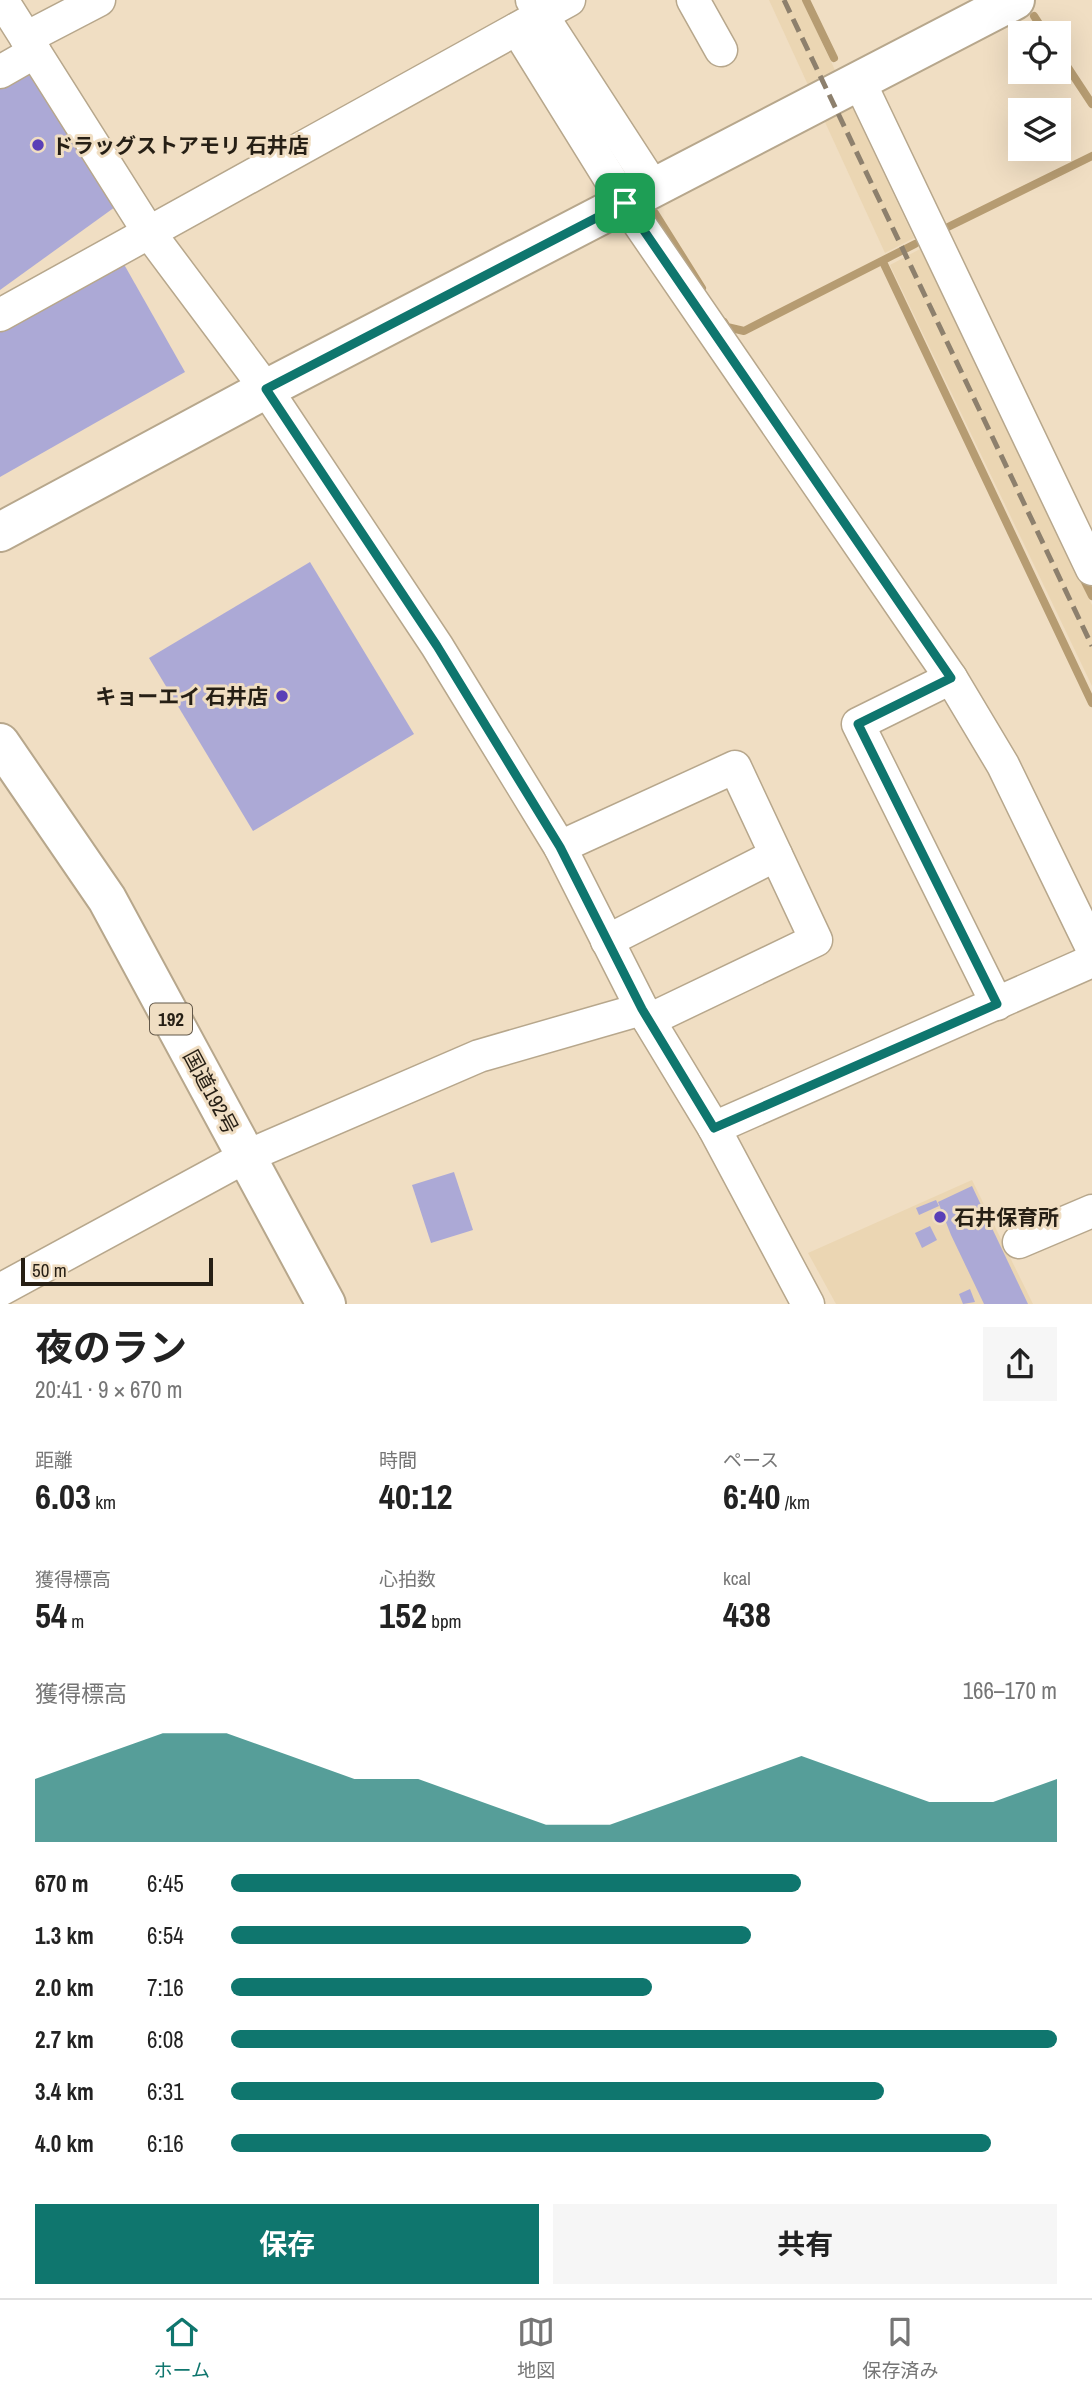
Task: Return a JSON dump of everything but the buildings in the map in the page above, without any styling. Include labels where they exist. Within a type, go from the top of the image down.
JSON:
[{"type":"main road","points":[[0,532],[266,389],[1015,0]]},
{"type":"main road","name":"国道192号","points":[[0,743],[107,899],[326,1304]]},
{"type":"street","points":[[2,0],[148,231],[266,389],[437,646],[560,847],[645,1015],[714,1128],[808,1304]]},
{"type":"street","points":[[0,72],[30,45],[99,0]]},
{"type":"street","points":[[0,315],[530,15],[569,0]]},
{"type":"street","points":[[693,0],[721,50]]},
{"type":"street","points":[[530,15],[639,196],[951,678],[1003,765],[1092,948]]},
{"type":"street","points":[[859,81],[1092,569]]},
{"type":"street","points":[[951,678],[858,724],[997,1004]]},
{"type":"street","points":[[0,1290],[245,1157],[479,1056],[645,1015],[816,940],[735,767],[560,847]]},
{"type":"street","points":[[607,941],[776,855]]},
{"type":"street","points":[[714,1128],[1092,961]]},
{"type":"street","points":[[1019,1242],[1092,1211]]},
{"type":"shaded area","points":[[769,0],[802,0],[914,238],[885,253]]},
{"type":"shaded area","points":[[920,249],[1092,605],[1092,686],[890,265]]},
{"type":"shaded area","name":"石井保育所","points":[[972,1180],[1033,1304],[836,1304],[808,1253]]},
{"type":"waterway","points":[[806,0],[834,58]]},
{"type":"waterway","points":[[1034,16],[1037,21]]},
{"type":"waterway","points":[[1071,72],[1092,104]]},
{"type":"waterway","points":[[946,228],[1092,156]]},
{"type":"waterway","points":[[655,213],[702,288]]},
{"type":"waterway","points":[[724,322],[727,327],[744,331],[915,244]]},
{"type":"waterway","points":[[883,262],[1092,703]]},
{"type":"waterway","points":[[1082,576],[1092,596]]},
{"type":"railway","points":[[784,0],[1092,646]]},
{"type":"place","name":"ドラッグストアモリ 石井店","points":[[38,145]]},
{"type":"place","name":"キョーエイ 石井店","points":[[282,696]]},
{"type":"place","name":"石井保育所","points":[[940,1217]]},
{"type":"route","points":[[625,203],[951,678],[858,724],[997,1004],[803,1092],[714,1128],[642,1009],[560,847],[437,646],[266,389],[625,203]]}]
